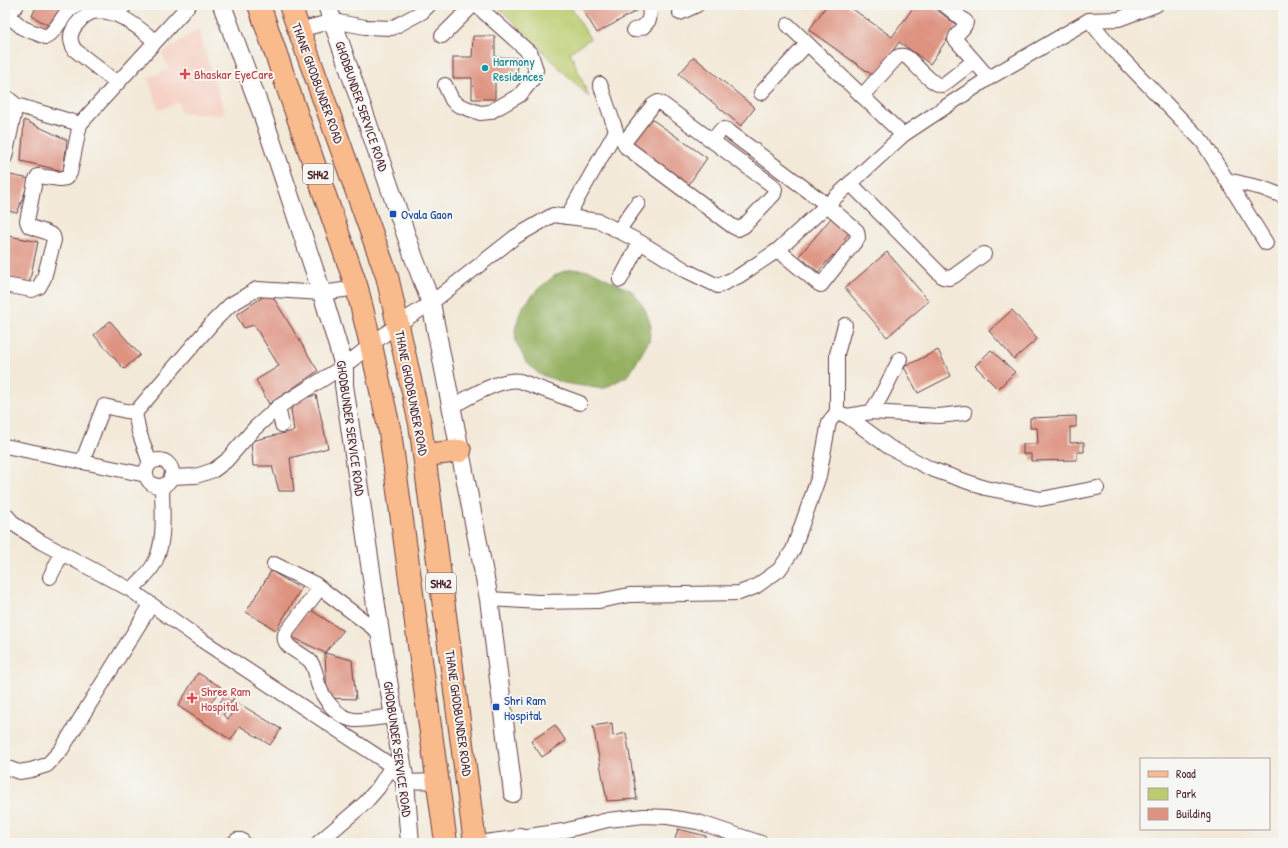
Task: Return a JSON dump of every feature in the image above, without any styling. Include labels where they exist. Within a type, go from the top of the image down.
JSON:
[{"type":"main road","name":"SH42","points":[[259,5],[357,288],[371,345],[390,432],[446,843]]},
{"type":"main road","name":"THANE GHODBUNDER ROAD","points":[[290,5],[387,276],[398,324],[420,424],[475,843]]},
{"type":"main road","points":[[424,455],[460,451]]},
{"type":"street","points":[[17,5],[11,11],[11,18],[23,28],[46,37],[51,34],[68,10],[76,5]]},
{"type":"street","points":[[112,5],[126,5]]},
{"type":"street","points":[[5,285],[32,290],[39,288],[44,278],[54,240],[53,236],[49,233],[34,229],[29,226],[27,221],[35,181],[38,176],[60,179],[66,178],[70,173],[80,124],[189,5]]},
{"type":"street","name":"GHODBUNDER SERVICE ROAD","points":[[222,5],[263,116],[322,293],[344,366],[344,385],[380,633],[405,782],[410,843]]},
{"type":"street","points":[[299,30],[330,13],[366,27],[392,28],[422,12],[429,5]]},
{"type":"street","points":[[442,36],[474,5],[531,54],[536,70],[532,80],[520,94],[490,112],[480,113],[458,105],[452,100],[445,85]]},
{"type":"street","points":[[634,30],[643,27],[649,20],[650,11],[647,5]]},
{"type":"street","points":[[680,13],[697,5]]},
{"type":"street","points":[[945,5],[966,22],[964,28],[957,34],[955,39],[989,78]]},
{"type":"street","points":[[135,413],[150,483],[158,486],[167,482],[196,476],[214,470],[226,461],[254,429],[278,407],[344,366],[398,324],[431,303],[515,236],[553,215],[599,222],[640,242],[687,271],[718,286],[739,276],[778,250],[903,135],[989,78],[1089,20],[1119,19],[1156,5]]},
{"type":"street","points":[[117,84],[75,50],[70,43],[69,37],[71,33],[83,17],[92,12],[108,12],[128,20],[155,41]]},
{"type":"street","name":"GHODBUNDER SERVICE ROAD","points":[[330,13],[414,258],[431,303],[489,599],[513,793]]},
{"type":"street","points":[[1089,20],[1112,48],[1202,142],[1266,243]]},
{"type":"street","points":[[788,25],[903,135]]},
{"type":"street","points":[[761,93],[807,44]]},
{"type":"street","points":[[862,96],[900,55],[904,55],[908,58],[940,86],[974,61]]},
{"type":"street","points":[[567,217],[616,131],[600,84]]},
{"type":"street","points":[[5,157],[11,100],[80,124]]},
{"type":"street","points":[[658,102],[712,141],[772,185],[775,189],[774,194],[744,226],[738,229],[626,148],[624,143],[653,105],[658,102]]},
{"type":"street","points":[[712,141],[721,130],[727,130],[827,205],[857,230],[859,234],[858,238],[822,285],[818,284],[778,250]]},
{"type":"street","points":[[1227,180],[1262,188],[1283,196]]},
{"type":"street","points":[[850,183],[943,277],[949,278],[954,276],[984,254]]},
{"type":"street","points":[[618,231],[638,203]]},
{"type":"street","points":[[620,280],[640,242]]},
{"type":"street","points":[[135,413],[214,321],[230,305],[257,289],[322,293],[357,288]]},
{"type":"street","points":[[842,414],[837,354],[846,325]]},
{"type":"street","points":[[871,412],[900,359]]},
{"type":"street","points":[[451,407],[470,396],[513,379],[580,403]]},
{"type":"street","points":[[82,462],[104,406],[135,413]]},
{"type":"street","points":[[278,407],[282,425]]},
{"type":"street","points":[[489,599],[539,602],[599,601],[629,595],[739,593],[755,587],[779,570],[793,550],[819,476],[829,422],[842,414],[871,412],[939,416],[964,413]]},
{"type":"street","points":[[842,414],[889,447],[931,470],[985,488],[1041,499],[1097,488]]},
{"type":"street","points":[[5,446],[82,462],[148,469],[158,460],[166,462],[171,469],[167,482],[160,547],[155,563],[146,575],[131,590]]},
{"type":"street","points":[[5,514],[15,525],[41,542],[131,590],[152,606],[392,766],[405,782],[437,781]]},
{"type":"street","points":[[50,577],[62,553]]},
{"type":"street","points":[[274,564],[315,584],[380,633]]},
{"type":"street","points":[[320,588],[285,634],[284,640],[287,644],[310,661],[315,669],[318,683],[325,699],[336,710],[354,720],[394,716]]},
{"type":"street","points":[[5,767],[19,772],[31,770],[47,765],[61,750],[152,606]]},
{"type":"street","points":[[318,843],[365,803],[378,788],[392,766]]},
{"type":"street","points":[[478,843],[520,840],[608,820],[644,816],[668,817],[698,822],[761,843]]},
{"type":"street","points":[[234,843],[238,840],[241,840],[244,843]]},
{"type":"shaded area","name":"Bhaskar EyeCare","points":[[198,29],[225,115],[181,113],[179,102],[159,110],[148,78],[169,69],[162,53]]},
{"type":"green space","points":[[496,5],[570,5],[590,39],[570,52],[589,97]]},
{"type":"green space","points":[[571,269],[591,271],[632,291],[645,309],[651,326],[649,341],[629,375],[603,389],[564,383],[539,374],[526,362],[516,342],[515,330],[521,309],[538,289],[557,274]]},
{"type":"building","points":[[37,5],[67,5],[51,27],[32,16]]},
{"type":"building","points":[[580,5],[635,5],[638,10],[597,33]]},
{"type":"building","points":[[827,5],[847,5],[892,37],[915,5],[930,5],[957,25],[930,64],[899,42],[875,77],[809,30]]},
{"type":"building","name":"Harmony Residences","points":[[473,36],[495,36],[495,57],[518,58],[517,79],[495,79],[495,99],[472,99],[472,78],[453,78],[453,57],[472,57]]},
{"type":"building","points":[[694,57],[755,108],[741,126],[679,74]]},
{"type":"building","points":[[650,118],[707,158],[687,187],[629,147]]},
{"type":"building","points":[[24,120],[67,140],[63,171],[21,161]]},
{"type":"building","points":[[5,174],[30,179],[17,213],[5,210]]},
{"type":"building","points":[[832,217],[850,232],[844,239],[850,243],[837,258],[833,255],[818,272],[799,256]]},
{"type":"building","points":[[5,235],[38,242],[29,284],[5,279]]},
{"type":"building","points":[[887,252],[929,301],[887,337],[845,288]]},
{"type":"building","points":[[270,292],[318,371],[269,404],[256,380],[279,366],[254,325],[244,328],[236,315]]},
{"type":"building","points":[[1012,310],[1037,339],[1014,359],[989,331]]},
{"type":"building","points":[[110,321],[140,355],[124,369],[94,335]]},
{"type":"building","points":[[938,350],[951,376],[918,393],[904,367]]},
{"type":"building","points":[[991,350],[1015,372],[998,389],[975,366]]},
{"type":"building","points":[[316,395],[328,448],[290,458],[294,491],[279,491],[272,466],[253,466],[251,441],[294,431],[290,402]]},
{"type":"building","points":[[1076,416],[1076,427],[1070,427],[1070,443],[1084,442],[1084,452],[1077,452],[1077,460],[1031,461],[1031,454],[1023,454],[1023,444],[1038,444],[1037,428],[1030,428],[1030,418]]},
{"type":"building","points":[[271,571],[301,589],[276,630],[246,612]]},
{"type":"building","points":[[308,608],[343,631],[325,653],[290,636]]},
{"type":"building","points":[[325,653],[352,660],[356,699],[327,698]]},
{"type":"building","points":[[198,673],[221,687],[209,706],[215,710],[226,693],[234,698],[223,715],[228,719],[238,703],[281,729],[270,745],[240,726],[231,740],[178,706]]},
{"type":"building","points":[[612,723],[613,736],[626,733],[637,799],[607,801],[593,726]]},
{"type":"building","points":[[555,725],[566,741],[542,757],[531,741]]},
{"type":"building","points":[[678,829],[706,836],[704,843],[674,843]]},
{"type":"place","name":"Harmony Residences","points":[[485,68]]},
{"type":"place","name":"Bhaskar EyeCare","points":[[185,74]]},
{"type":"place","name":"Ovala Gaon","points":[[393,214]]},
{"type":"place","name":"Shree Ram Hospital","points":[[192,698]]},
{"type":"place","name":"Shri Ram Hospital","points":[[496,707]]}]
